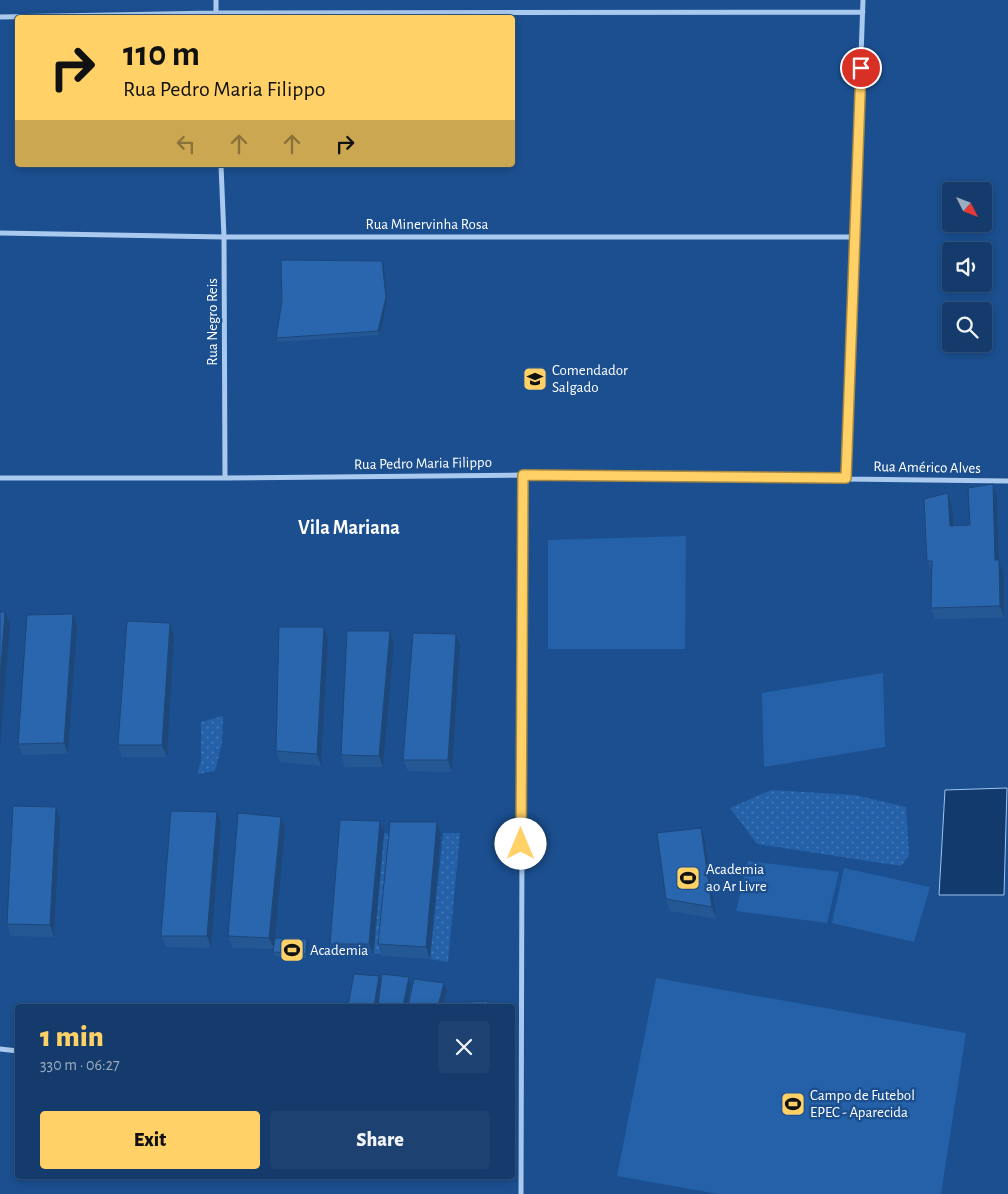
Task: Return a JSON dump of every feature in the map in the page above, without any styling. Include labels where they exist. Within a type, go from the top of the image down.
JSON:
[{"type":"street","points":[[216,0],[215,15],[863,12]]},
{"type":"street","points":[[846,478],[863,0]]},
{"type":"street","points":[[0,17],[15,17]]},
{"type":"street","name":"Rua Negro Reis","points":[[221,167],[224,237],[225,478]]},
{"type":"street","name":"Rua Minervinha Rosa","points":[[0,233],[224,237],[854,237]]},
{"type":"street","points":[[521,1194],[523,475]]},
{"type":"street","name":"Rua Pedro Maria Filippo","points":[[0,478],[523,475],[846,478]]},
{"type":"street","name":"Rua Américo Alves","points":[[846,478],[1008,481]]},
{"type":"street","points":[[0,1049],[15,1051]]},
{"type":"street","points":[[515,1096],[520,1097]]},
{"type":"shaded area","points":[[686,536],[685,649],[548,649],[548,540]]},
{"type":"shaded area","points":[[883,673],[885,747],[764,767],[762,693]]},
{"type":"shaded area","points":[[223,716],[222,743],[215,771],[197,774],[201,761],[201,722]]},
{"type":"shaded area","points":[[1007,788],[1004,895],[939,895],[945,790]]},
{"type":"shaded area","points":[[771,790],[855,795],[906,807],[909,855],[901,866],[757,844],[730,808]]},
{"type":"shaded area","points":[[384,833],[394,834],[381,954],[374,954]]},
{"type":"shaded area","points":[[443,833],[460,833],[448,962],[430,959]]},
{"type":"shaded area","points":[[748,861],[839,872],[827,923],[736,911]]},
{"type":"shaded area","points":[[844,868],[930,887],[914,942],[832,923]]},
{"type":"shaded area","name":"Campo de Futebol EPEC - Aparecida","points":[[656,978],[966,1033],[941,1194],[718,1194],[617,1176]]},
{"type":"building","points":[[281,260],[382,261],[386,297],[378,331],[276,338],[282,301]]},
{"type":"building","points":[[993,484],[995,560],[999,560],[1000,606],[931,608],[932,561],[927,561],[924,499],[948,493],[950,526],[970,525],[968,488]]},
{"type":"building","points":[[0,612],[5,612],[0,680]]},
{"type":"building","points":[[73,614],[64,743],[18,744],[27,615]]},
{"type":"building","points":[[127,621],[170,623],[162,745],[118,745]]},
{"type":"building","points":[[279,627],[324,627],[317,754],[276,751]]},
{"type":"building","points":[[347,631],[390,631],[379,756],[341,755]]},
{"type":"building","points":[[413,633],[456,634],[448,760],[403,760]]},
{"type":"building","points":[[13,806],[56,807],[50,925],[7,924]]},
{"type":"building","points":[[171,811],[217,812],[207,936],[161,936]]},
{"type":"building","points":[[238,813],[281,817],[269,938],[228,936]]},
{"type":"building","points":[[340,820],[380,821],[369,944],[330,944]]},
{"type":"building","points":[[390,822],[437,822],[426,947],[378,944]]},
{"type":"building","name":"Academia ao Ar Livre","points":[[701,828],[712,907],[666,899],[657,833]]},
{"type":"building","name":"Academia","points":[[275,938],[307,939],[306,954],[273,952]]},
{"type":"building","points":[[354,974],[379,976],[374,1004],[348,1004]]},
{"type":"building","points":[[382,974],[409,977],[403,1004],[378,1004]]},
{"type":"building","points":[[414,979],[444,983],[439,1004],[408,1004]]},
{"type":"building","points":[[488,1001],[487,1004],[469,1004],[469,1002]]},
{"type":"place","name":"Comendador Salgado","points":[[535,379]]},
{"type":"place","name":"Academia ao Ar Livre","points":[[688,878]]},
{"type":"place","name":"Academia","points":[[292,950]]},
{"type":"place","name":"Campo de Futebol EPEC - Aparecida","points":[[793,1104]]},
{"type":"district","name":"Vila Mariana","points":[[349,527]]},
{"type":"route","points":[[521,844],[523,475],[846,478],[861,68]]}]
